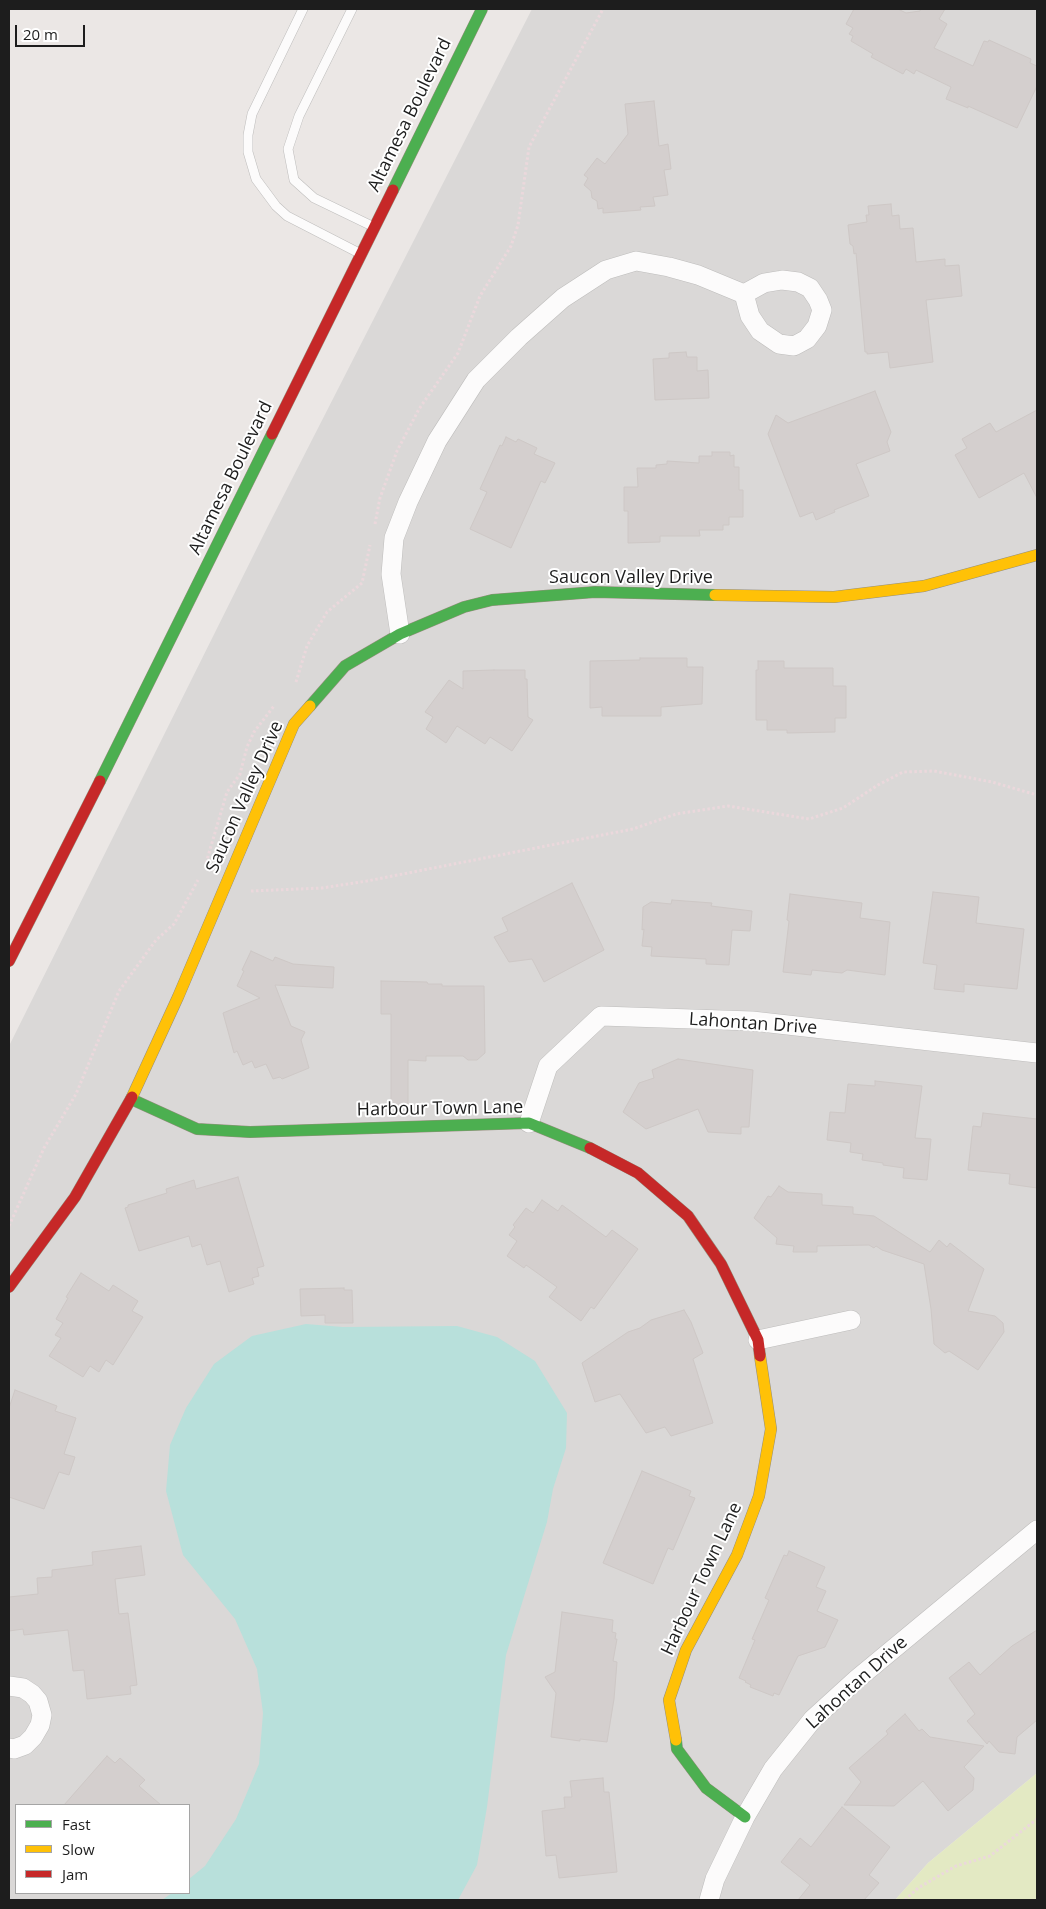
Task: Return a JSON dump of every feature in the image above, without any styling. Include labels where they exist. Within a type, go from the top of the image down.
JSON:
[{"type":"street","name":"Altamesa Boulevard","points":[[9,961],[482,9]]},
{"type":"street","points":[[400,634],[391,574],[394,538],[408,502],[437,441],[476,380],[519,337],[563,298],[606,270],[636,261],[698,275],[744,294]]},
{"type":"street","name":"Saucon Valley Drive","points":[[9,1287],[75,1197],[131,1099],[178,997],[294,724],[345,666],[400,634],[464,607],[492,600],[595,592],[834,597],[924,586],[1036,558]]},
{"type":"street","name":"Lahontan Drive","points":[[529,1123],[548,1066],[601,1016],[752,1021],[1037,1053]]},
{"type":"street","name":"Harbour Town Lane","points":[[131,1099],[197,1129],[250,1132],[529,1123],[578,1142],[638,1173],[688,1216],[721,1264],[758,1340],[771,1429],[759,1496],[737,1555],[686,1650],[669,1700],[677,1749],[706,1788],[745,1817]]},
{"type":"street","points":[[758,1340],[851,1320]]},
{"type":"street","name":"Lahontan Drive","points":[[708,1900],[715,1879],[745,1817],[772,1769],[813,1719],[857,1679],[1037,1530]]},
{"type":"street","points":[[9,1686],[23,1688],[32,1694],[38,1701],[42,1716],[40,1725],[25,1745],[14,1749],[9,1748]]},
{"type":"lane","points":[[303,9],[252,114],[248,135],[248,152],[256,179],[276,206],[287,216],[361,254]]},
{"type":"lane","points":[[352,9],[299,116],[288,149],[294,180],[314,198],[374,228]]},
{"type":"path","points":[[374,526],[380,498],[398,451],[419,409],[458,353],[480,296],[511,246],[518,225],[529,148],[604,9]]},
{"type":"path","points":[[296,685],[307,646],[327,612],[362,582],[372,536]]},
{"type":"path","points":[[204,871],[227,792],[240,774],[247,748],[254,732],[280,699]]},
{"type":"path","points":[[222,892],[322,888],[367,881],[633,829],[676,814],[728,806],[809,819],[843,808],[878,785],[903,772],[934,771],[992,782],[1037,795]]},
{"type":"path","points":[[9,1226],[44,1148],[76,1094],[119,991],[156,940],[174,924],[200,878]]},
{"type":"path","points":[[905,1900],[918,1888],[956,1866],[990,1856],[1037,1818]]},
{"type":"shaded area","points":[[532,9],[1037,9],[1037,1773],[928,1863],[895,1900],[9,1900],[9,1046],[267,528]]},
{"type":"green space","points":[[1037,1773],[1037,1900],[895,1900],[928,1863]]},
{"type":"water","points":[[306,1324],[343,1327],[457,1326],[497,1337],[535,1361],[567,1413],[566,1448],[553,1489],[547,1522],[506,1655],[487,1807],[477,1865],[458,1900],[162,1900],[171,1894],[190,1894],[190,1878],[205,1866],[236,1819],[259,1764],[263,1713],[257,1669],[235,1619],[183,1555],[166,1491],[170,1445],[186,1408],[214,1364],[252,1336]]},
{"type":"building","points":[[854,9],[898,9],[906,13],[920,11],[921,9],[945,9],[939,19],[947,24],[934,48],[973,66],[984,41],[988,42],[989,40],[1031,59],[1030,63],[1037,66],[1037,86],[1017,128],[968,106],[968,108],[946,99],[951,87],[916,70],[914,74],[906,69],[903,74],[871,57],[873,54],[851,41],[853,36],[849,34],[853,28],[846,24]]},
{"type":"building","points":[[654,101],[659,146],[668,144],[671,169],[664,170],[668,195],[653,197],[655,206],[640,207],[641,210],[603,213],[603,208],[598,209],[597,201],[592,198],[591,191],[584,185],[588,178],[584,175],[597,158],[605,164],[628,134],[625,104]]},
{"type":"building","points":[[891,204],[892,216],[899,215],[900,229],[913,228],[916,262],[945,259],[945,266],[959,265],[962,296],[926,300],[933,362],[890,368],[888,352],[867,354],[865,352],[856,253],[854,254],[853,246],[850,244],[848,225],[867,222],[866,215],[869,215],[868,206]]},
{"type":"building","points":[[686,352],[687,357],[697,357],[697,371],[708,370],[709,398],[655,400],[653,359],[669,358],[669,353]]},
{"type":"building","points":[[875,391],[891,432],[887,442],[890,451],[856,464],[869,496],[834,510],[835,512],[816,520],[813,512],[800,517],[768,434],[776,415],[788,423]]},
{"type":"building","points":[[1037,410],[1037,498],[1024,473],[979,498],[955,455],[967,448],[962,439],[990,423],[996,432]]},
{"type":"building","points":[[506,437],[516,442],[518,439],[537,448],[534,454],[555,463],[545,483],[541,481],[511,548],[470,529],[487,492],[480,489],[500,445],[502,446]]},
{"type":"building","points":[[712,452],[730,452],[730,456],[734,455],[734,467],[739,467],[739,490],[743,490],[743,517],[729,517],[729,525],[723,525],[723,530],[699,530],[700,536],[660,536],[660,542],[628,543],[628,511],[624,511],[624,487],[638,487],[637,468],[656,468],[656,465],[667,464],[667,461],[699,463],[699,456],[712,456]]},
{"type":"building","points":[[640,658],[687,658],[687,667],[703,667],[702,704],[661,707],[661,716],[602,716],[602,707],[590,708],[590,661],[640,660]]},
{"type":"building","points":[[758,661],[784,661],[784,668],[833,668],[833,686],[846,686],[846,718],[835,718],[835,732],[787,733],[787,730],[767,730],[767,720],[756,720],[756,670],[758,670]]},
{"type":"building","points":[[525,670],[525,679],[527,679],[528,717],[533,720],[512,751],[490,737],[485,744],[457,726],[446,743],[426,729],[433,717],[425,712],[449,680],[463,689],[463,671]]},
{"type":"building","points":[[572,883],[604,950],[544,982],[532,959],[509,962],[494,937],[508,931],[502,918]]},
{"type":"building","points":[[933,892],[979,897],[976,923],[1024,929],[1017,989],[964,984],[964,992],[934,989],[937,965],[923,963]]},
{"type":"building","points":[[790,894],[862,903],[860,918],[890,922],[885,975],[847,970],[842,973],[812,970],[811,975],[783,972]]},
{"type":"building","points":[[672,900],[712,903],[711,906],[752,911],[750,931],[732,930],[729,965],[706,964],[706,959],[651,956],[652,947],[642,946],[644,929],[642,930],[643,907],[651,902],[671,904]]},
{"type":"building","points":[[251,951],[273,961],[275,957],[293,964],[334,967],[333,988],[275,985],[291,1026],[305,1032],[301,1040],[309,1068],[282,1079],[280,1077],[273,1079],[266,1064],[255,1068],[252,1061],[243,1065],[237,1051],[234,1053],[223,1013],[260,998],[237,986]]},
{"type":"building","points":[[381,981],[427,982],[428,984],[442,984],[442,986],[484,986],[485,1053],[477,1060],[468,1060],[463,1056],[426,1056],[426,1061],[408,1060],[408,1106],[391,1106],[391,1014],[381,1014]]},
{"type":"building","points":[[678,1059],[753,1070],[749,1127],[741,1127],[741,1134],[708,1132],[698,1109],[646,1129],[623,1112],[639,1083],[654,1078],[652,1070]]},
{"type":"building","points":[[875,1081],[922,1086],[915,1138],[931,1139],[927,1180],[903,1178],[904,1168],[862,1160],[863,1154],[850,1152],[851,1143],[827,1140],[830,1112],[845,1113],[848,1084],[875,1086]]},
{"type":"building","points":[[983,1113],[1037,1119],[1037,1188],[1009,1184],[1010,1174],[968,1170],[973,1126],[981,1127]]},
{"type":"building","points":[[238,1177],[264,1266],[257,1268],[259,1276],[252,1278],[254,1284],[229,1292],[220,1261],[207,1265],[201,1244],[192,1247],[189,1236],[139,1251],[125,1208],[128,1205],[167,1193],[166,1189],[194,1180],[196,1189]]},
{"type":"building","points":[[779,1186],[788,1192],[822,1194],[822,1205],[853,1207],[853,1214],[874,1216],[930,1252],[939,1240],[947,1247],[950,1243],[984,1269],[968,1311],[995,1316],[1003,1323],[1004,1332],[978,1370],[949,1351],[945,1353],[934,1344],[924,1264],[869,1245],[817,1246],[817,1252],[793,1252],[794,1246],[776,1244],[777,1238],[754,1218],[768,1196],[771,1197]]},
{"type":"building","points":[[542,1200],[558,1211],[562,1205],[606,1237],[612,1230],[638,1249],[594,1309],[591,1307],[581,1321],[549,1297],[557,1287],[526,1265],[524,1268],[507,1256],[517,1241],[509,1235],[515,1227],[513,1225],[526,1208],[533,1213]]},
{"type":"building","points":[[81,1273],[109,1291],[113,1285],[138,1301],[132,1311],[143,1317],[113,1365],[106,1360],[99,1372],[90,1366],[83,1377],[49,1356],[61,1338],[55,1335],[63,1323],[56,1319],[68,1298],[66,1297]]},
{"type":"building","points":[[344,1288],[344,1290],[352,1290],[353,1323],[325,1323],[325,1315],[301,1316],[300,1289]]},
{"type":"building","points":[[684,1310],[691,1322],[703,1353],[693,1359],[713,1423],[671,1436],[665,1427],[646,1433],[620,1394],[595,1402],[582,1363],[628,1332],[640,1328],[651,1320]]},
{"type":"building","points":[[15,1390],[57,1406],[55,1411],[76,1418],[64,1454],[75,1457],[69,1475],[59,1472],[44,1509],[9,1497],[9,1408]]},
{"type":"building","points":[[642,1471],[691,1491],[689,1496],[695,1498],[673,1550],[668,1548],[653,1584],[603,1563]]},
{"type":"building","points":[[141,1546],[145,1575],[115,1579],[119,1614],[128,1613],[137,1685],[130,1686],[131,1694],[87,1699],[84,1670],[73,1671],[68,1630],[24,1635],[23,1629],[9,1631],[9,1597],[38,1594],[37,1578],[52,1577],[52,1570],[93,1565],[92,1552]]},
{"type":"building","points":[[789,1551],[825,1567],[816,1587],[826,1591],[817,1611],[838,1620],[825,1647],[798,1656],[779,1695],[774,1693],[773,1696],[750,1687],[751,1685],[739,1678],[755,1640],[752,1639],[769,1600],[765,1598],[784,1555],[787,1556]]},
{"type":"building","points":[[562,1612],[613,1620],[612,1632],[616,1633],[615,1639],[617,1639],[613,1661],[617,1662],[614,1699],[607,1742],[551,1737],[556,1693],[545,1677],[555,1672]]},
{"type":"building","points":[[1037,1630],[1037,1720],[1017,1737],[1015,1754],[999,1752],[989,1741],[987,1744],[967,1721],[975,1714],[949,1678],[969,1662],[980,1675],[1012,1646]]},
{"type":"building","points":[[905,1714],[919,1731],[922,1729],[930,1737],[984,1746],[964,1767],[974,1778],[973,1790],[948,1811],[923,1781],[894,1806],[844,1805],[861,1782],[849,1768],[888,1734],[886,1731]]},
{"type":"building","points":[[107,1756],[115,1763],[120,1758],[145,1780],[139,1786],[160,1804],[65,1804]]},
{"type":"building","points":[[603,1778],[604,1792],[609,1792],[617,1872],[559,1878],[556,1855],[546,1856],[542,1811],[565,1808],[564,1797],[572,1797],[570,1781]]},
{"type":"building","points":[[842,1807],[890,1847],[869,1875],[879,1883],[864,1900],[798,1900],[810,1885],[781,1862],[800,1838],[811,1847]]},
{"type":"traffic: fast","points":[[393,190],[482,9]]},
{"type":"traffic: fast","points":[[100,781],[272,434]]},
{"type":"traffic: fast","points":[[310,706],[345,666],[400,634],[464,607],[492,600],[595,592],[715,595]]},
{"type":"traffic: fast","points":[[131,1099],[197,1129],[250,1132],[529,1123],[590,1148]]},
{"type":"traffic: fast","points":[[676,1740],[677,1749],[706,1788],[745,1817]]},
{"type":"traffic: slow","points":[[715,595],[834,597],[924,586],[1037,555]]},
{"type":"traffic: slow","points":[[132,1097],[178,997],[294,724],[310,706]]},
{"type":"traffic: slow","points":[[676,1740],[669,1700],[686,1650],[737,1555],[759,1496],[771,1429],[760,1356]]},
{"type":"traffic: jam","points":[[272,434],[393,190]]},
{"type":"traffic: jam","points":[[9,961],[100,781]]},
{"type":"traffic: jam","points":[[9,1287],[75,1197],[132,1097]]},
{"type":"traffic: jam","points":[[590,1148],[638,1173],[688,1216],[721,1264],[758,1340],[760,1356]]}]
